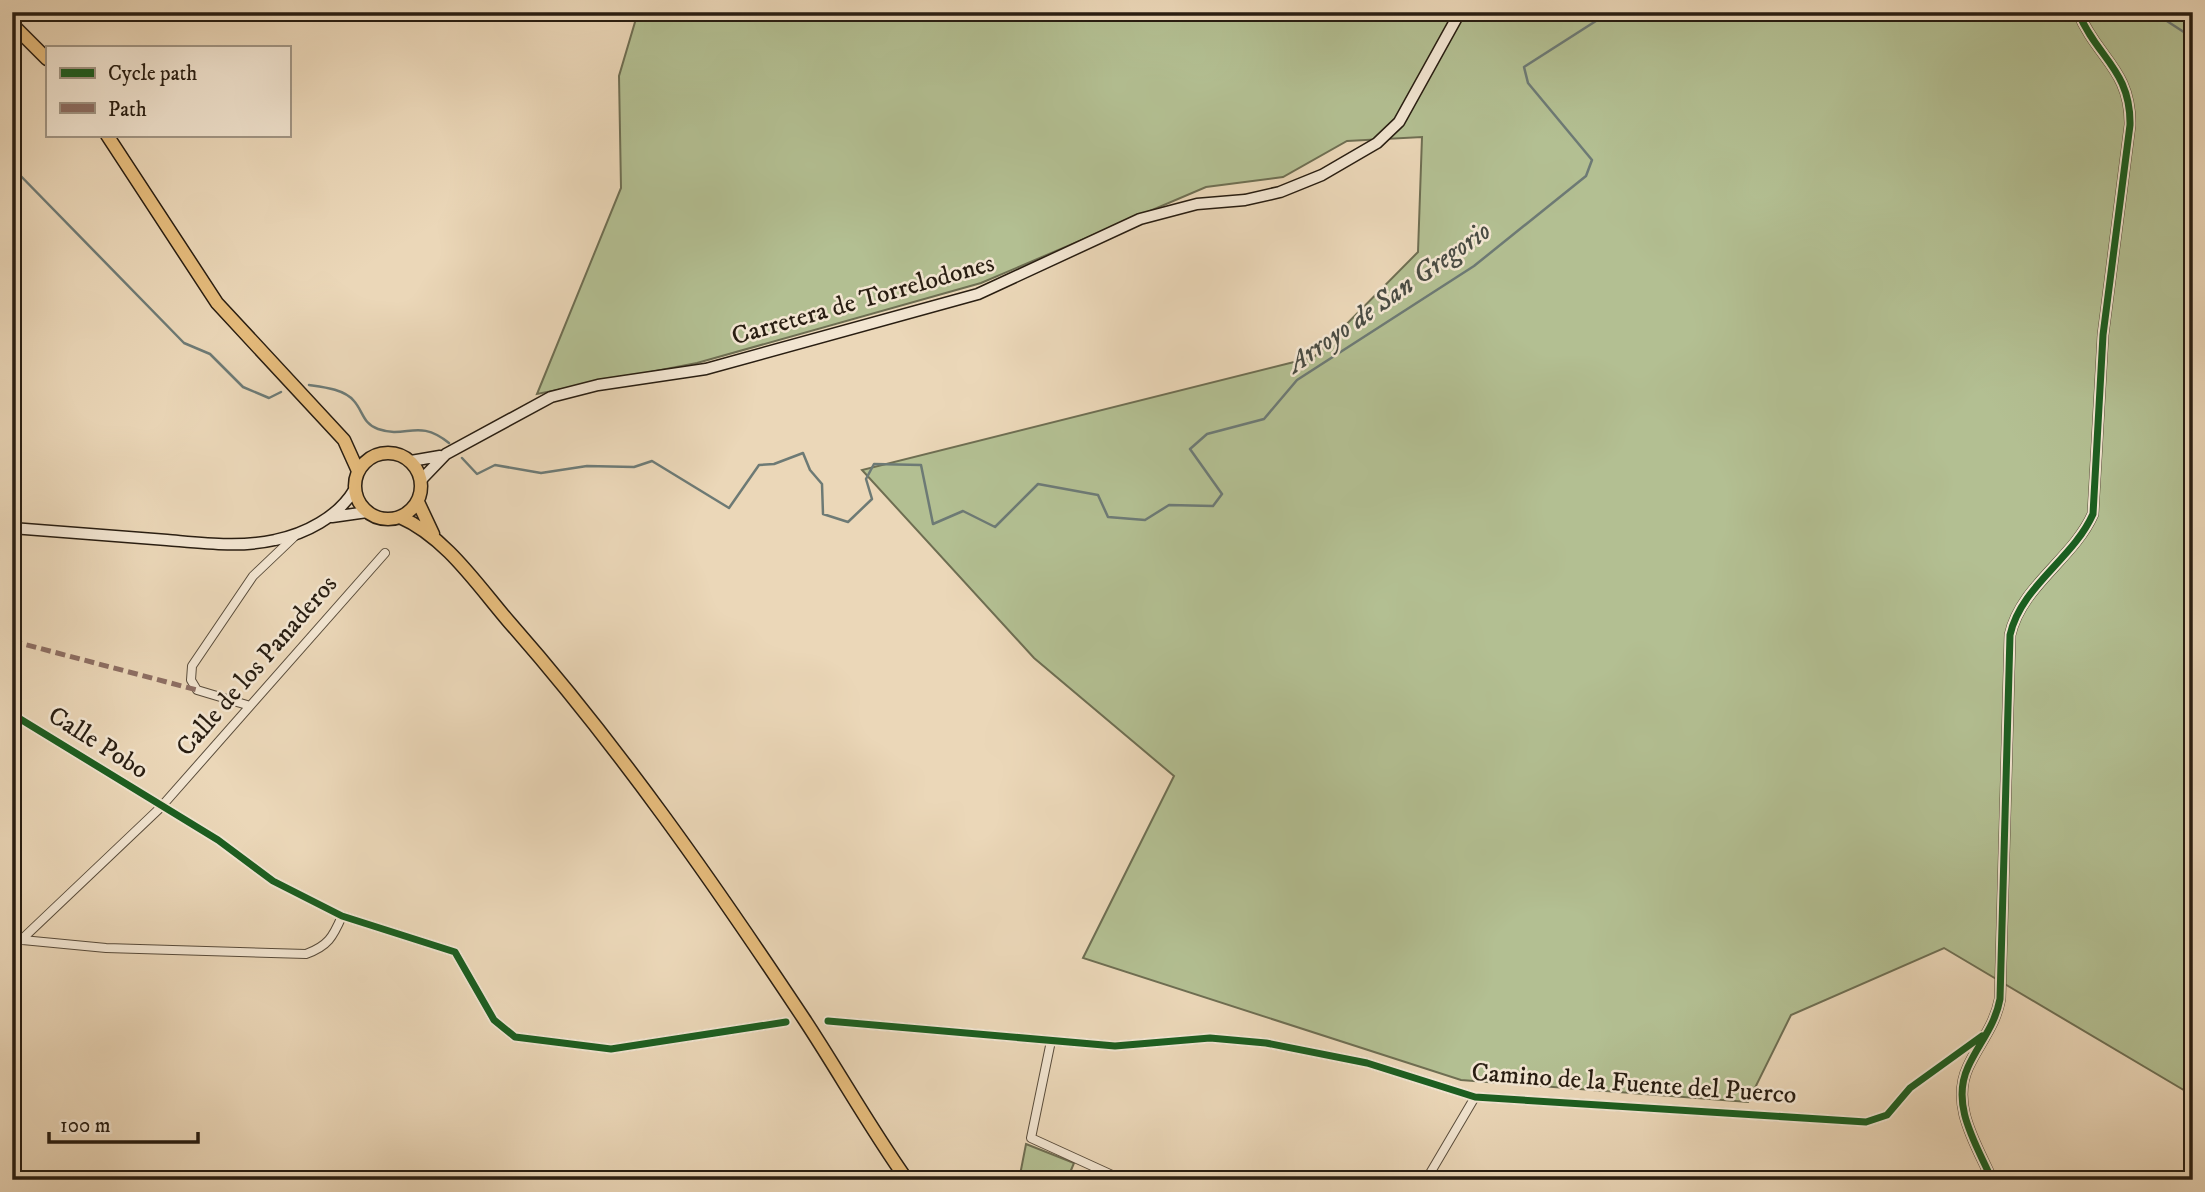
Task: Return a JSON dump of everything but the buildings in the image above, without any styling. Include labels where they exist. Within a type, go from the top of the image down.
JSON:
[{"type":"main road","name":"Carretera de Torrelodones","points":[[411,461],[446,454],[551,397],[598,385],[706,369],[978,294],[1016,279],[1140,219],[1197,204],[1245,200],[1280,192],[1322,175],[1377,143],[1399,122],[1460,12]]},
{"type":"main road","points":[[12,24],[46,58]]},
{"type":"main road","points":[[108,136],[217,303],[344,440],[358,471]]},
{"type":"main road","points":[[344,440],[374,455]]},
{"type":"main road","points":[[12,528],[240,543],[275,540],[329,517],[347,501],[354,490],[358,471],[374,455],[386,452],[399,454],[411,461],[421,480],[418,502],[436,540]]},
{"type":"main road","name":"Carretera de Torrelodones","points":[[421,480],[446,454]]},
{"type":"main road","points":[[354,490],[358,502],[367,512]]},
{"type":"main road","points":[[329,517],[367,512],[388,520],[400,517],[418,502]]},
{"type":"main road","points":[[400,517],[436,540],[546,663],[631,770],[754,944],[907,1180]]},
{"type":"street","points":[[1992,1180],[1962,1106],[1968,1066],[1991,1030],[2000,999],[2010,635],[2019,610],[2081,537],[2093,514],[2103,335],[2130,125],[2129,102],[2123,81],[2086,29],[2078,12]]},
{"type":"street","points":[[247,705],[197,690],[191,680],[192,666],[253,576],[301,531]]},
{"type":"street","name":"Calle de los Panaderos","points":[[17,939],[160,807],[247,705],[385,553]]},
{"type":"street","name":"Calle Pobo","points":[[13,716],[218,840],[274,881],[342,916],[455,952],[494,1020],[515,1037],[611,1049],[786,1022]]},
{"type":"street","points":[[17,939],[119,949],[306,954],[324,948],[333,938],[342,916]]},
{"type":"street","name":"Camino de la Fuente del Puerco","points":[[828,1021],[1115,1046],[1210,1038],[1265,1043],[1367,1063],[1475,1097],[1866,1122],[1886,1115],[1910,1088],[1991,1030]]},
{"type":"street","points":[[1051,1041],[1031,1138],[1123,1180]]},
{"type":"street","name":"Camino de la Fuente del Puerco","points":[[1429,1175],[1475,1097]]},
{"type":"green space","points":[[638,12],[2193,12],[2193,1180],[2189,1180],[2187,1092],[1944,948],[1791,1015],[1748,1102],[1461,1080],[1083,958],[1174,776],[1034,658],[862,470],[1314,357],[1418,252],[1422,137],[1347,141],[1283,177],[1206,187],[981,283],[697,363],[537,394],[621,188],[619,76]]},
{"type":"green space","points":[[1026,1144],[1074,1163],[1067,1180],[1045,1176],[1043,1180],[1019,1180]]},
{"type":"waterway","name":"Arroyo de San Gregorio","points":[[462,458],[477,474],[495,465],[541,473],[587,466],[634,467],[652,461],[729,508],[759,465],[774,464],[803,453],[810,470],[822,484],[823,514],[848,522],[872,499],[866,479],[874,464],[921,465],[933,524],[963,511],[995,527],[1038,484],[1098,495],[1108,517],[1145,520],[1169,505],[1213,506],[1222,494],[1190,449],[1207,434],[1264,419],[1297,380],[1474,266],[1586,176],[1592,160],[1528,83],[1524,67],[1610,12]]},
{"type":"waterway","name":"Arroyo de San Gregorio","points":[[2153,12],[2193,38]]},
{"type":"waterway","name":"Arroyo de San Gregorio","points":[[12,167],[184,343],[210,354],[243,387],[269,398],[281,392]]},
{"type":"waterway","name":"Arroyo de San Gregorio","points":[[309,385],[333,389],[350,397],[373,427],[397,432],[421,430],[449,443]]},
{"type":"marked path","points":[[12,641],[197,690]]},
{"type":"cycle path","points":[[1992,1180],[1973,1139],[1962,1096],[1968,1067],[1991,1026],[2000,999],[2010,635],[2025,602],[2073,545],[2093,514],[2103,335],[2130,125],[2129,106],[2119,77],[2078,12]]},
{"type":"cycle path","points":[[12,714],[218,840],[273,881],[342,916],[455,952],[494,1020],[515,1037],[611,1049],[786,1022]]},
{"type":"cycle path","points":[[828,1021],[1115,1046],[1210,1038],[1266,1043],[1367,1063],[1475,1097],[1866,1122],[1887,1115],[1910,1088],[1982,1036]]}]
